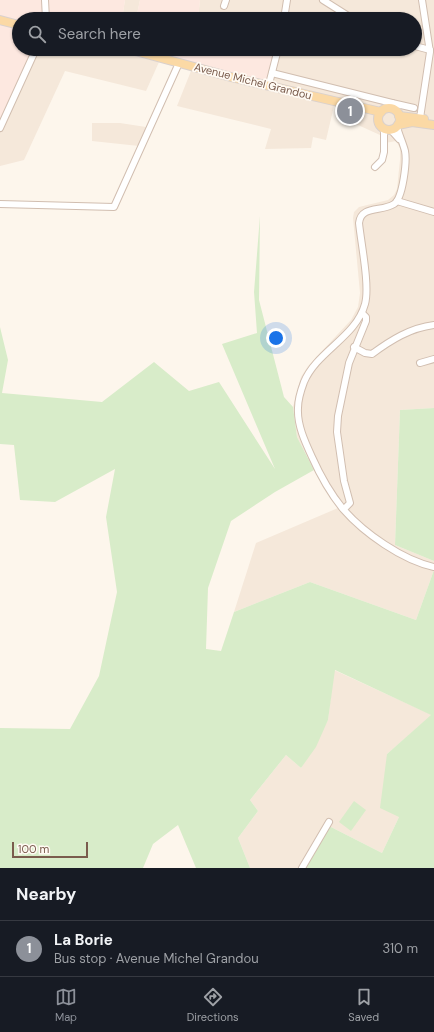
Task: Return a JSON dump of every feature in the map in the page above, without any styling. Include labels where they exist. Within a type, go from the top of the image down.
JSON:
[{"type":"main road","points":[[0,16],[12,19]]},
{"type":"main road","points":[[0,20],[12,23]]},
{"type":"main road","name":"Avenue Michel Grandou","points":[[154,56],[231,77],[269,84],[354,106],[380,115]]},
{"type":"main road","points":[[395,127],[400,122],[399,116],[391,106],[380,115],[380,125],[395,127],[417,122],[434,125]]},
{"type":"main road","points":[[399,116],[415,114],[434,121]]},
{"type":"street","points":[[45,0],[46,12]]},
{"type":"street","points":[[285,12],[287,0]]},
{"type":"street","points":[[323,0],[342,12]]},
{"type":"street","points":[[375,167],[382,160],[395,127],[422,108],[431,51],[422,0]]},
{"type":"street","points":[[0,128],[33,56]]},
{"type":"street","points":[[269,84],[276,56]]},
{"type":"street","points":[[0,204],[114,208],[179,63]]},
{"type":"street","points":[[272,73],[415,114]]},
{"type":"street","points":[[395,127],[402,144],[405,157],[404,174],[397,201],[388,206],[364,212],[359,223],[367,288],[367,296],[362,313],[353,325],[308,373],[301,391],[298,408],[300,426],[309,451],[326,484],[344,509],[354,520],[387,545],[402,554],[434,567]]},
{"type":"street","points":[[397,201],[434,212]]},
{"type":"street","points":[[344,509],[350,503],[344,481],[337,432],[338,416],[349,363],[354,347],[366,321],[364,314],[362,313]]},
{"type":"street","points":[[354,347],[365,353],[372,354],[388,342],[413,329],[434,325]]},
{"type":"street","points":[[420,363],[434,359]]},
{"type":"street","points":[[302,868],[329,822]]},
{"type":"shaded area","points":[[0,0],[125,0],[123,12],[12,12],[12,56],[36,56],[0,128]]},
{"type":"shaded area","points":[[125,0],[140,0],[137,12],[123,12]]},
{"type":"shaded area","points":[[140,0],[200,0],[199,12],[137,12]]},
{"type":"shaded area","points":[[200,0],[434,0],[434,408],[400,410],[395,545],[434,561],[434,570],[416,620],[310,582],[234,612],[256,543],[338,508],[314,470],[297,437],[293,407],[301,377],[308,366],[351,320],[358,307],[360,293],[353,218],[354,212],[359,207],[388,200],[394,195],[397,189],[400,148],[396,141],[380,144],[380,135],[347,120],[350,113],[334,106],[326,140],[313,137],[311,148],[265,149],[271,129],[177,106],[191,71],[264,89],[273,56],[422,56],[422,12],[199,12]]},
{"type":"shaded area","points":[[36,56],[135,56],[159,62],[146,91],[65,71],[24,160],[0,166],[0,128]]},
{"type":"shaded area","points":[[135,56],[273,56],[264,89]]},
{"type":"shaded area","points":[[92,123],[120,123],[146,127],[139,146],[92,141]]},
{"type":"shaded area","points":[[334,670],[432,715],[387,754],[399,817],[382,853],[329,826],[304,868],[250,868],[238,838],[258,811],[250,800],[286,755],[301,768],[328,720]]},
{"type":"green space","points":[[260,216],[259,300],[284,397],[293,407],[297,437],[314,470],[275,492],[231,521],[208,588],[206,649],[221,651],[234,612],[310,582],[416,620],[434,570],[434,868],[304,868],[329,826],[382,853],[399,817],[380,808],[387,754],[431,715],[335,670],[328,720],[316,747],[301,768],[286,755],[250,800],[258,811],[238,838],[250,868],[196,868],[178,825],[153,844],[143,868],[0,868],[0,728],[70,729],[99,676],[117,592],[106,517],[115,469],[55,502],[20,500],[14,445],[0,444],[0,327],[8,360],[2,393],[102,402],[154,362],[189,391],[219,382],[275,469],[222,344],[257,333],[254,292]]},
{"type":"green space","points":[[434,408],[434,561],[395,545],[400,410]]},
{"type":"green space","points":[[354,801],[366,810],[351,831],[339,822]]},
{"type":"place","name":"La Borie","points":[[350,111]]}]
